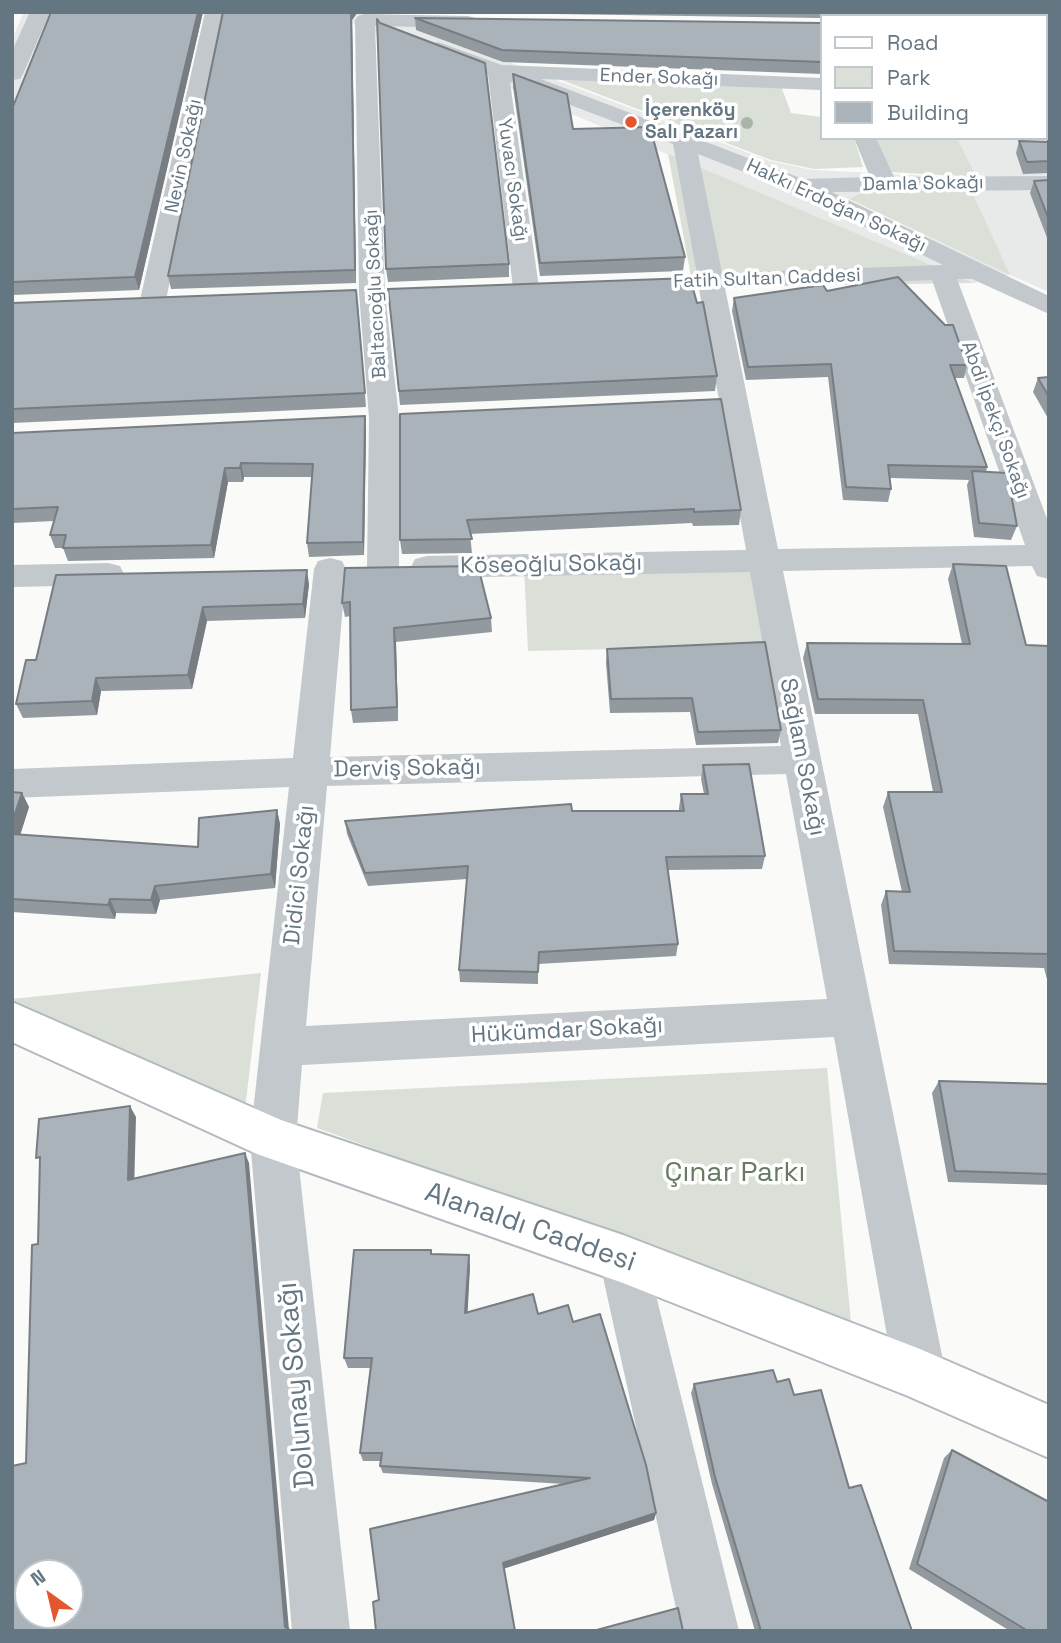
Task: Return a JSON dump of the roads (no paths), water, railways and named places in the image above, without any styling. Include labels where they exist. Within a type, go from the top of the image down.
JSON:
[{"type":"street","points":[[12,74],[40,12]]},
{"type":"street","name":"Nevin Sokağı","points":[[180,299],[140,300],[215,12]]},
{"type":"street","points":[[354,16],[489,22]]},
{"type":"street","name":"Hakkı Erdoğan Sokağı","points":[[354,16],[798,185],[1049,306]]},
{"type":"street","name":"Baltacıoğlu Sokağı","points":[[354,16],[372,293],[384,418],[383,568]]},
{"type":"street","name":"Ender Sokağı","points":[[498,71],[820,84]]},
{"type":"street","name":"Yuvacı Sokağı","points":[[498,71],[526,288]]},
{"type":"street","name":"Sağlam Sokağı","points":[[684,140],[711,281],[720,401],[764,561],[919,1375]]},
{"type":"street","points":[[866,140],[885,184]]},
{"type":"street","name":"Damla Sokağı","points":[[798,185],[1049,183]]},
{"type":"street","name":"Fatih Sultan Caddesi","points":[[658,283],[976,271]]},
{"type":"street","name":"Abdi İpekçi Sokağı","points":[[942,273],[1047,559]]},
{"type":"street","points":[[498,289],[553,287]]},
{"type":"street","points":[[345,294],[400,292]]},
{"type":"street","name":"Köseoğlu Sokağı","points":[[316,570],[764,561],[1047,559]]},
{"type":"street","name":"Didici Sokağı","points":[[274,1139],[310,772],[316,570]]},
{"type":"street","points":[[12,576],[136,573]]},
{"type":"street","name":"Derviş Sokağı","points":[[12,784],[310,772],[803,759]]},
{"type":"street","name":"Hükümdar Sokağı","points":[[283,1047],[852,1017]]},
{"type":"street","name":"Alanaldı Caddesi","points":[[12,1021],[274,1139],[623,1259],[919,1375],[1049,1432]]},
{"type":"street","name":"Dolunay Sokağı","points":[[274,1139],[321,1631]]},
{"type":"street","points":[[623,1259],[710,1631]]},
{"type":"place","name":"İçerenköy Salı Pazarı","points":[[631,122]]},
{"type":"park label","name":"Çınar Parkı","points":[[735,1173]]}]
